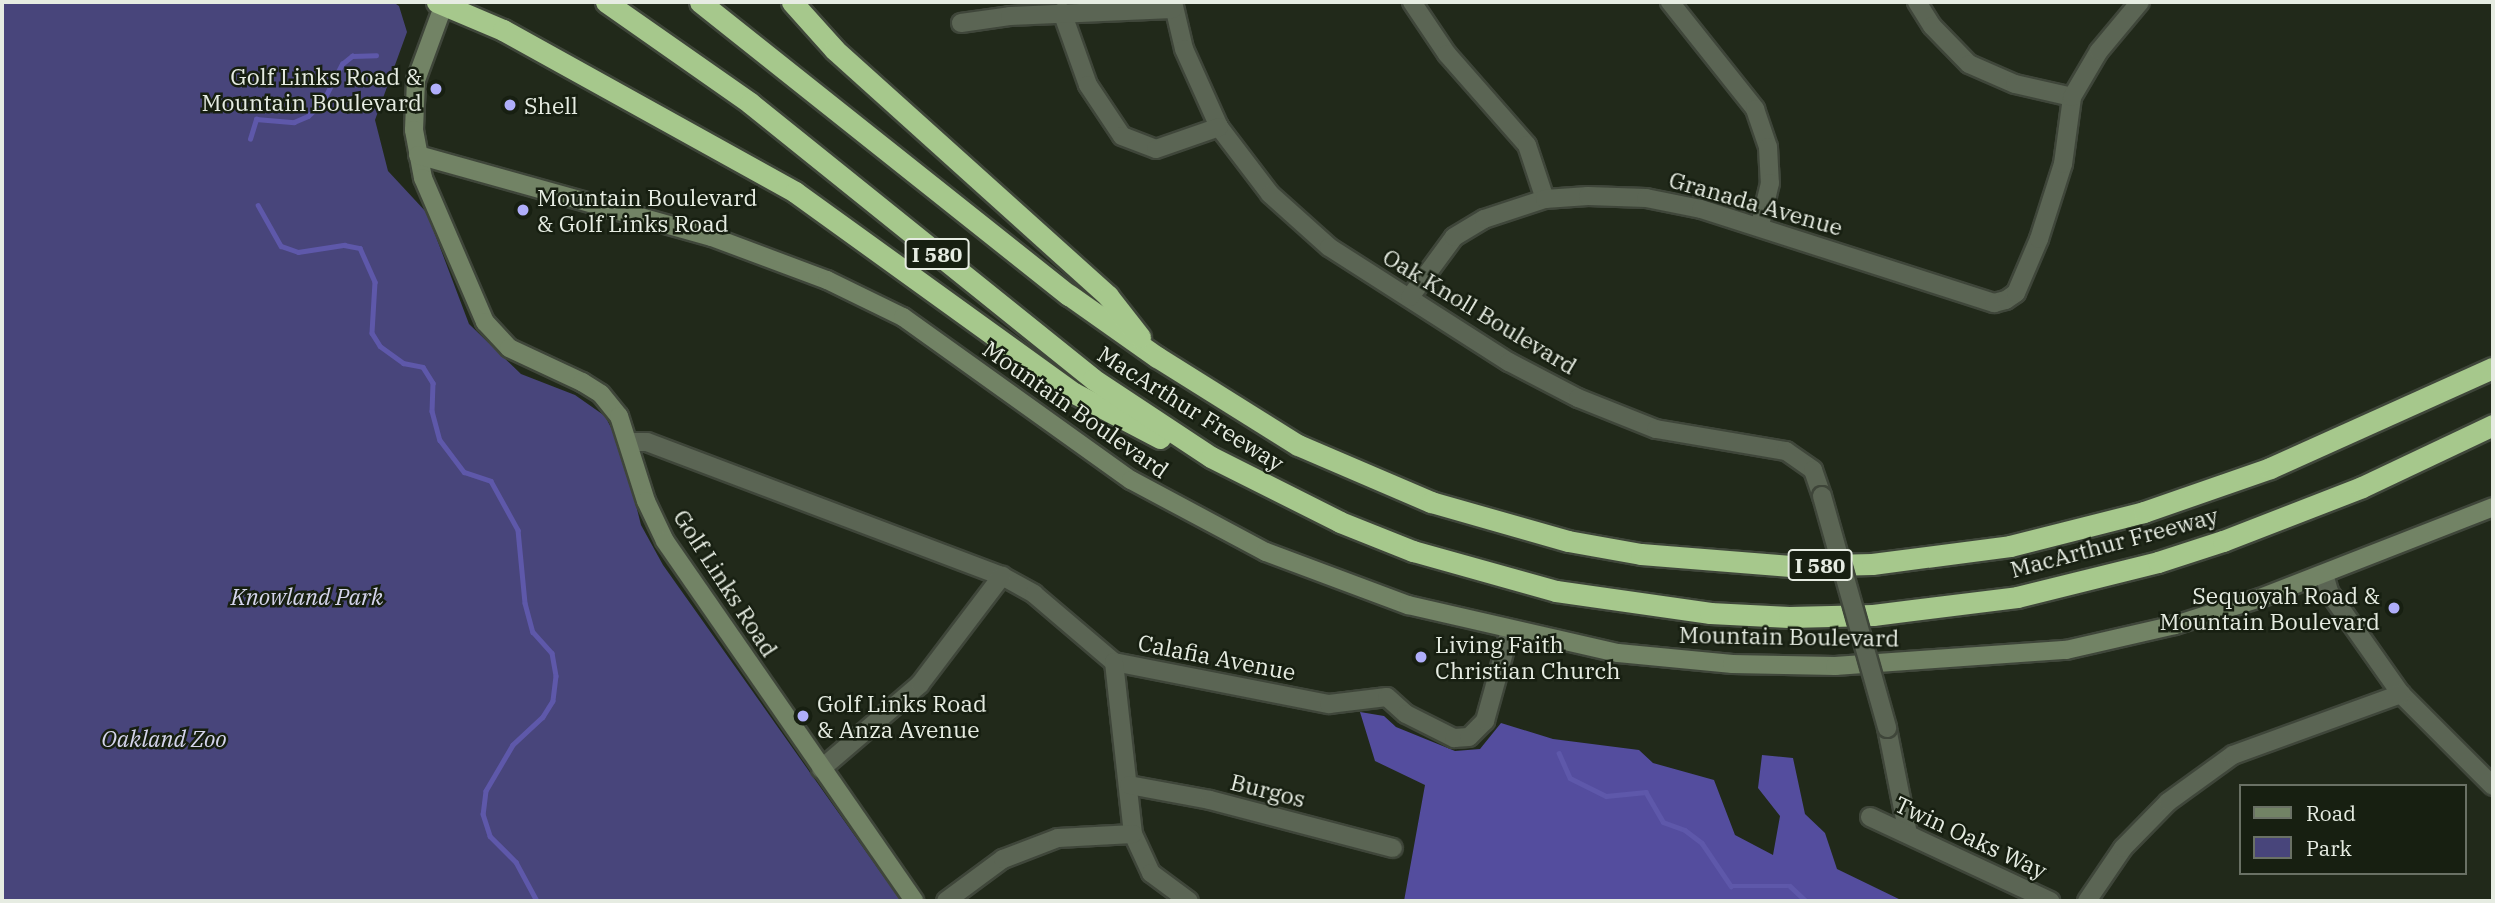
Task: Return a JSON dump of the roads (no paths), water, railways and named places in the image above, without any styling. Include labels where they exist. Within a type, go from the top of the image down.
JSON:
[{"type":"highway","name":"MacArthur Freeway","points":[[607,2],[750,103],[1093,379],[1200,449],[1276,493],[1413,551],[1556,591],[1710,613],[1873,615],[2017,597],[2158,562],[2362,487],[2493,425]]},
{"type":"highway","name":"MacArthur Freeway","points":[[701,2],[1069,295],[1157,357],[1297,445],[1431,502],[1568,541],[1641,554],[1791,566],[1951,555],[2077,531],[2144,512],[2343,439],[2493,368]]},
{"type":"highway","points":[[792,2],[835,50],[1108,296],[1157,357]]},
{"type":"highway","points":[[441,3],[503,30],[795,192],[1074,393],[1276,493]]},
{"type":"street","points":[[1412,2],[1447,54],[1527,145],[1545,200]]},
{"type":"street","points":[[1670,2],[1755,109],[1768,147],[1770,183],[1760,225]]},
{"type":"street","points":[[1917,2],[1932,26],[1969,64],[2015,83],[2073,97],[2099,51],[2140,2]]},
{"type":"street","name":"Golf Links Road","points":[[441,3],[416,80],[418,155],[477,305],[496,337],[524,358],[601,394],[619,416],[646,501],[665,541],[914,901]]},
{"type":"street","points":[[961,23],[1062,12],[1173,6]]},
{"type":"street","name":"Oak Knoll Boulevard","points":[[1173,6],[1184,50],[1219,127],[1270,194],[1329,247],[1509,362],[1578,398],[1656,429],[1786,451],[1813,470],[1887,728],[1908,834]]},
{"type":"street","points":[[1062,12],[1088,85],[1122,136],[1156,149],[1219,127]]},
{"type":"street","name":"Granada Avenue","points":[[1410,297],[1432,262],[1454,237],[1503,210],[1545,200],[1646,198],[1760,225],[1994,303],[2016,293],[2039,239],[2063,163],[2073,97]]},
{"type":"street","name":"Mountain Boulevard","points":[[418,155],[712,237],[847,288],[903,317],[1091,455],[1219,529],[1367,592],[1510,631],[1618,653],[1697,662],[1894,664],[2066,650],[2118,640],[2324,575],[2493,507]]},
{"type":"street","name":"Calafia Avenue","points":[[629,442],[647,442],[1002,576],[1034,594],[1114,662],[1329,704],[1387,698],[1425,725],[1462,739],[1476,734],[1485,721],[1510,631]]},
{"type":"street","points":[[2324,575],[2329,592],[2401,694],[2493,786]]},
{"type":"street","points":[[821,769],[919,684],[1002,576]]},
{"type":"street","points":[[1114,662],[1133,834],[1151,873],[1189,901]]},
{"type":"street","points":[[2087,901],[2123,848],[2168,802],[2233,755],[2401,694]]},
{"type":"street","name":"Burgos","points":[[1129,785],[1210,800],[1393,848]]},
{"type":"street","name":"Twin Oaks Way","points":[[1870,817],[2050,901]]},
{"type":"street","points":[[946,901],[1003,859],[1058,838],[1133,834]]},
{"type":"waterway","points":[[250,139],[256,119],[294,122],[308,116],[322,103],[342,64],[352,56],[376,55]]},
{"type":"waterway","points":[[258,205],[281,246],[298,252],[344,245],[360,248],[375,282],[372,333],[380,346],[403,363],[423,367],[433,383],[432,411],[440,440],[464,472],[491,481],[518,530],[525,603],[533,632],[552,653],[556,676],[553,701],[543,717],[513,745],[486,791],[483,814],[490,836],[516,862],[537,901]]},
{"type":"waterway","points":[[1559,753],[1570,778],[1606,796],[1646,792],[1663,822],[1685,830],[1702,843],[1731,886],[1790,886],[1806,901]]},
{"type":"place","name":"Golf Links Road & Mountain Boulevard","points":[[436,89]]},
{"type":"place","name":"Shell","points":[[510,105]]},
{"type":"place","name":"Mountain Boulevard & Golf Links Road","points":[[523,210]]},
{"type":"place","name":"Sequoyah Road & Mountain Boulevard","points":[[2394,608]]},
{"type":"place","name":"Living Faith Christian Church","points":[[1421,657]]},
{"type":"place","name":"Golf Links Road & Anza Avenue","points":[[803,716]]},
{"type":"park label","name":"Knowland Park","points":[[307,596]]},
{"type":"park label","name":"Oakland Zoo","points":[[164,738]]}]
